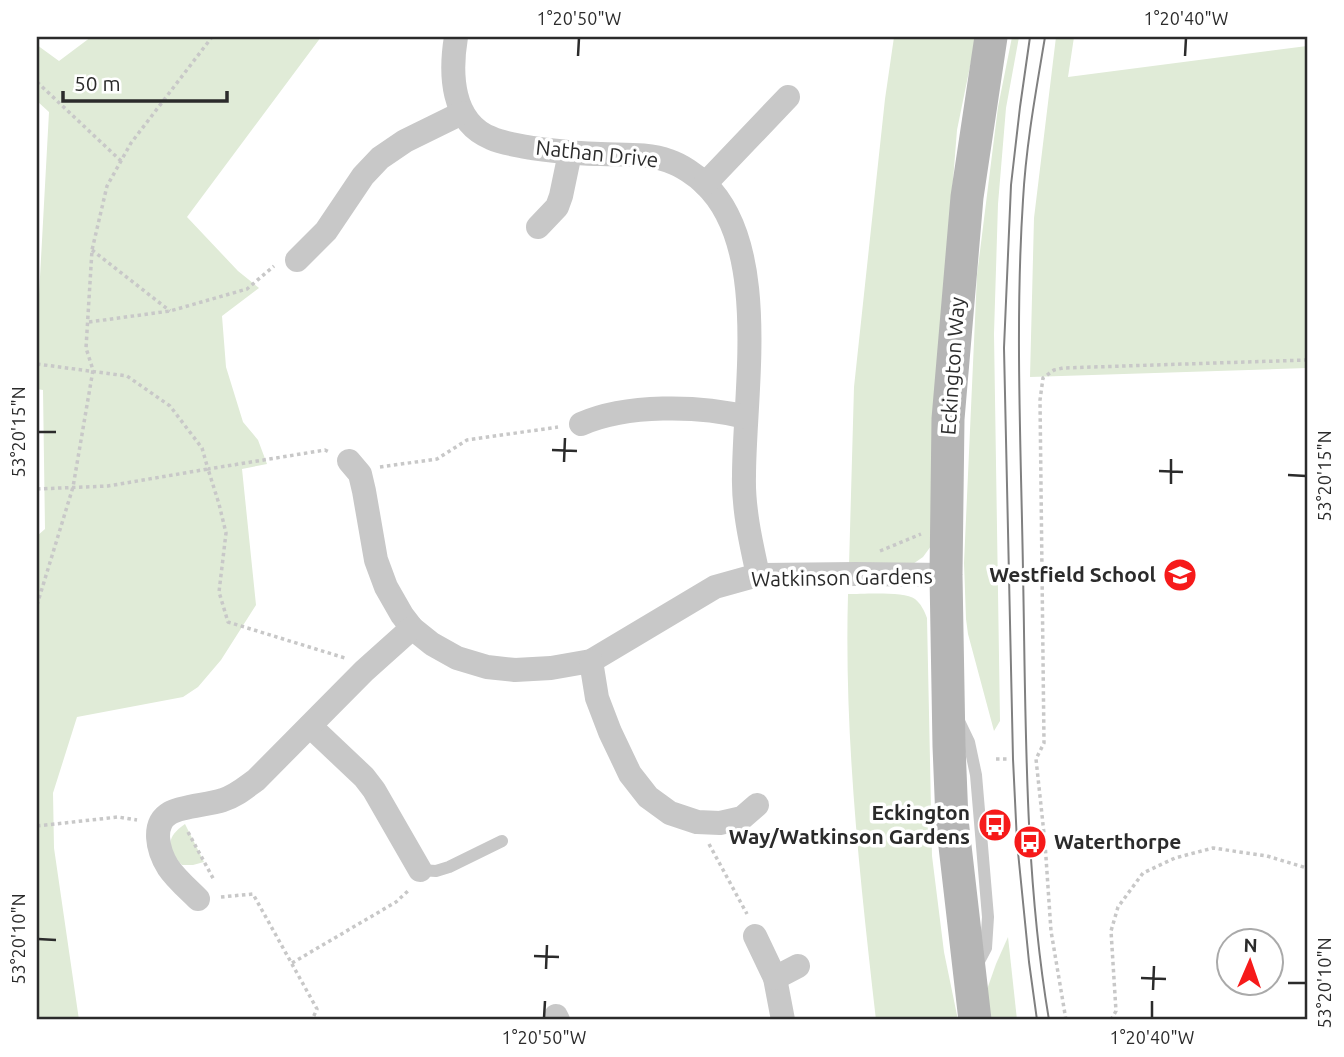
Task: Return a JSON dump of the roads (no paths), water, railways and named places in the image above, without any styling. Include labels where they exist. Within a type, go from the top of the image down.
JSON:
[{"type":"main road","name":"Eckington Way","points":[[975,1020],[952,820],[947,696],[948,419],[967,197],[991,37]]},
{"type":"street","points":[[297,260],[326,231],[363,176],[380,158],[405,141],[462,113],[456,97],[454,77],[453,54],[456,37]]},
{"type":"street","points":[[705,184],[788,97]]},
{"type":"street","name":"Nathan Drive","points":[[462,113],[474,127],[488,137],[509,144],[570,153],[653,157],[670,161],[705,184],[724,209],[737,239],[745,273],[750,315],[744,478],[758,575]]},
{"type":"street","points":[[538,227],[557,207],[570,153]]},
{"type":"street","points":[[581,424],[598,416],[663,408],[730,413],[746,417]]},
{"type":"street","name":"Watkinson Gardens","points":[[349,461],[360,474],[376,560],[402,615],[412,628],[432,644],[457,657],[487,667],[515,670],[551,668],[591,661],[715,587],[758,575],[946,575]]},
{"type":"street","points":[[207,892],[183,885],[167,866],[157,838],[169,816],[223,800],[239,793],[256,780],[364,671],[412,628]]},
{"type":"street","points":[[591,661],[597,698],[610,732],[630,774],[648,797],[670,813],[697,822],[720,824],[742,818],[757,805]]},
{"type":"street","points":[[310,726],[364,777],[374,790],[420,870]]},
{"type":"street","points":[[755,936],[775,978],[783,1020]]},
{"type":"street","points":[[775,978],[798,966]]},
{"type":"lane","points":[[420,870],[449,867],[502,841]]},
{"type":"tram line","points":[[1030,37],[1011,185],[1004,348],[1017,842],[1037,1020]]},
{"type":"tram line","points":[[1045,37],[1024,179],[1019,339],[1028,796],[1035,908],[1049,1020]]},
{"type":"place","name":"Westfield School","points":[[1180,575]]},
{"type":"place","name":"Eckington Way/Watkinson Gardens","points":[[995,825]]},
{"type":"place","name":"Waterthorpe","points":[[1030,842]]}]
